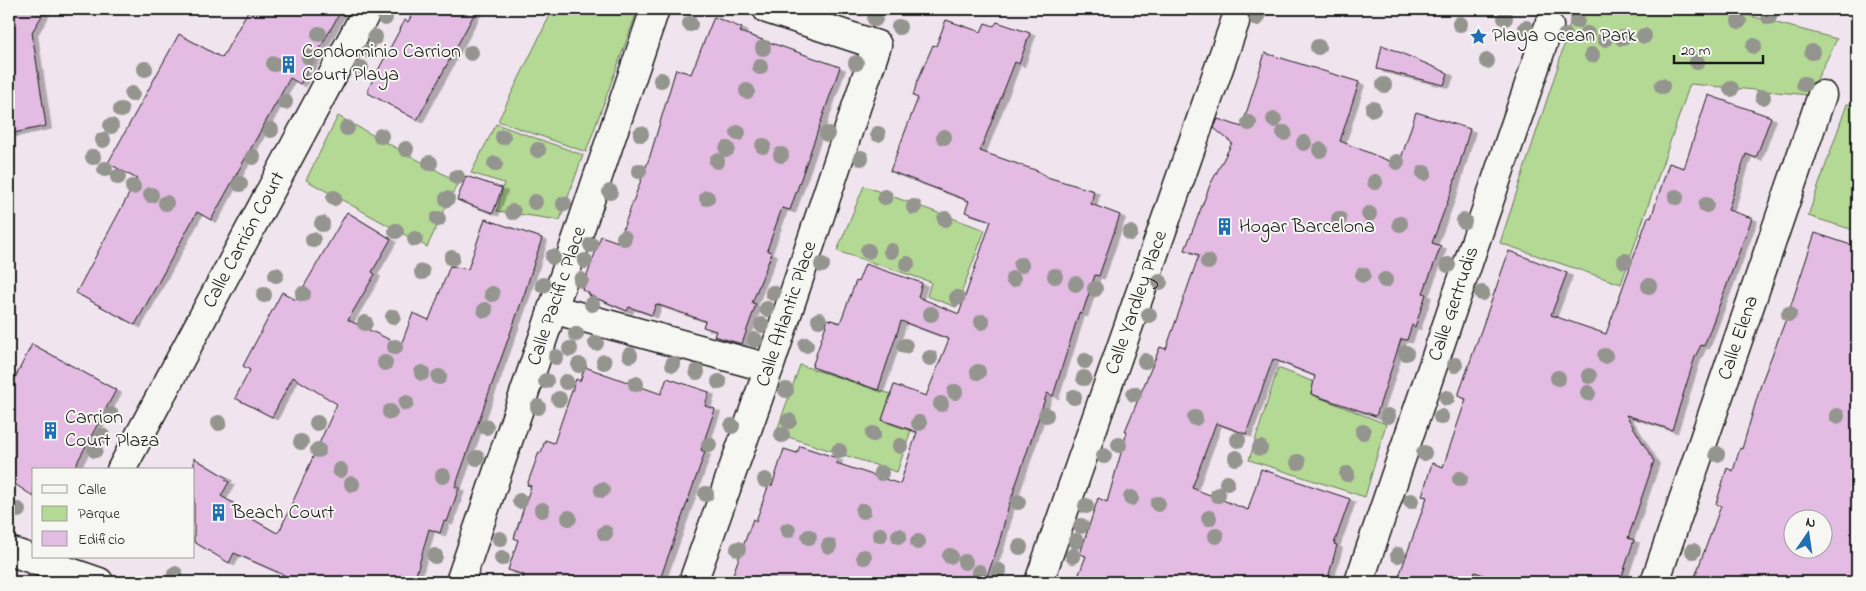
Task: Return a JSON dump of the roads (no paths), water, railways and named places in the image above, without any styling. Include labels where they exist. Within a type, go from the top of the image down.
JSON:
[{"type":"street","name":"Calle Carrión Court","points":[[122,468],[368,9]]},
{"type":"street","name":"Calle Pacific Place","points":[[460,582],[655,9]]},
{"type":"street","name":"Calle Atlantic Place","points":[[694,582],[770,368],[877,45],[767,9]]},
{"type":"street","name":"Calle Yardley Place","points":[[1039,582],[1235,22]]},
{"type":"street","name":"Calle Gertrudis","points":[[1359,582],[1548,26]]},
{"type":"street","name":"Calle Elena","points":[[1655,582],[1822,95]]},
{"type":"street","points":[[552,309],[770,368]]},
{"type":"street","points":[[9,551],[32,556]]},
{"type":"street","points":[[40,558],[70,565],[99,582]]},
{"type":"place","name":"Playa Ocean Park","points":[[1478,36]]},
{"type":"place","name":"Condominio Carrion Court Playa","points":[[288,64]]},
{"type":"place","name":"Hogar Barcelona","points":[[1225,227]]},
{"type":"place","name":"Carrion Court Plaza","points":[[51,430]]},
{"type":"place","name":"Beach Court","points":[[218,513]]}]
